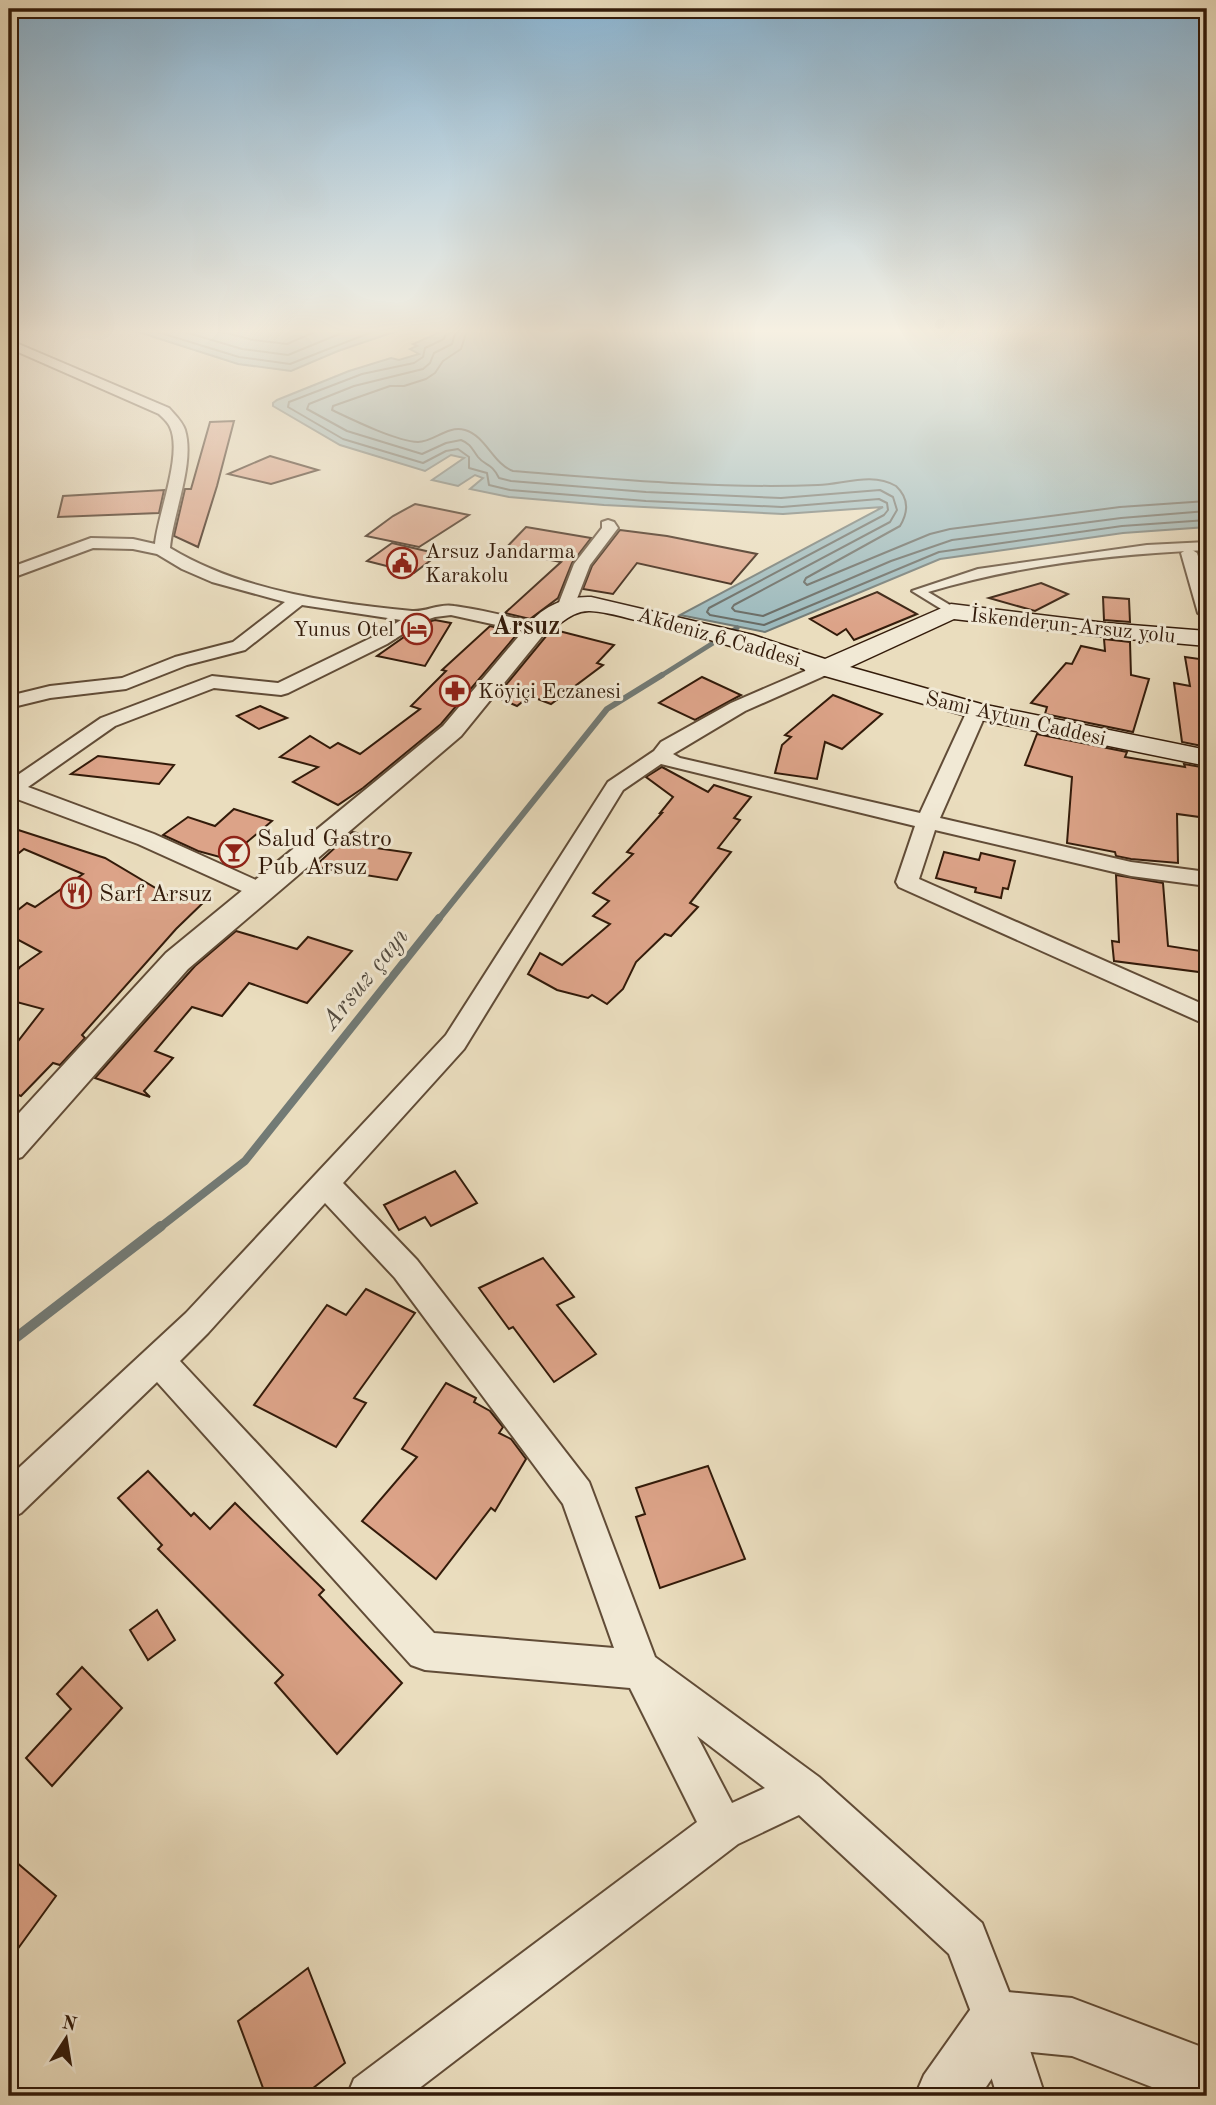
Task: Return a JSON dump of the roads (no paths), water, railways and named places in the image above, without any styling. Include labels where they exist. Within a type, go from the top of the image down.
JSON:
[{"type":"main road","name":"Akdeniz 6 Caddesi","points":[[567,605],[592,604],[637,622],[771,662],[826,668]]},
{"type":"main road","points":[[537,629],[567,605]]},
{"type":"main road","name":"İskenderun-Arsuz yolu","points":[[826,668],[951,611],[1106,630],[1207,638]]},
{"type":"main road","name":"Akdeniz 6 Caddesi","points":[[537,629],[577,622],[637,622]]},
{"type":"main road","name":"Sami Aytun Caddesi","points":[[826,668],[977,711],[1207,758]]},
{"type":"street","points":[[162,550],[180,444],[177,428]]},
{"type":"street","points":[[567,605],[582,564],[610,528],[608,525]]},
{"type":"street","points":[[9,574],[91,543],[133,544],[162,550],[180,563],[234,583],[299,599],[417,617],[451,610],[537,629],[452,731],[177,961],[9,1147]]},
{"type":"street","points":[[951,611],[918,590],[978,573],[1147,549],[1207,546]]},
{"type":"street","points":[[1189,553],[1204,591],[1207,613]]},
{"type":"street","points":[[9,702],[50,692],[126,683],[181,661],[239,646],[299,599]]},
{"type":"street","points":[[10,789],[108,722],[212,682],[281,689],[381,640],[417,617]]},
{"type":"street","points":[[9,1501],[197,1323],[455,1042],[615,786],[661,755],[668,746],[738,707],[826,668]]},
{"type":"street","points":[[977,711],[927,822],[907,882],[1207,1016]]},
{"type":"street","points":[[661,755],[673,763],[1131,869],[1207,879]]},
{"type":"street","points":[[10,789],[146,839],[261,891]]},
{"type":"street","points":[[325,1183],[405,1269],[577,1494],[641,1670],[723,1829]]},
{"type":"street","points":[[158,1360],[425,1651],[641,1670],[804,1793],[965,1939],[997,2020],[1021,2096]]},
{"type":"street","points":[[372,2096],[723,1829],[804,1793]]},
{"type":"street","points":[[997,2020],[1072,2027],[1207,2079]]},
{"type":"street","points":[[945,2096],[997,2020]]},
{"type":"water","points":[[311,428],[1207,428],[1207,527],[1123,533],[940,559],[765,632],[680,615],[883,507],[783,514],[604,505],[509,497],[470,489],[483,478],[475,475],[458,486],[432,480],[464,458],[451,455],[425,471],[340,445]]},
{"type":"waterway","name":"Arsuz çayı","points":[[659,677],[737,628]]},
{"type":"waterway","name":"Arsuz çayı","points":[[438,920],[607,709],[662,675]]},
{"type":"waterway","name":"Arsuz çayı","points":[[159,1228],[245,1161],[439,918]]},
{"type":"waterway","name":"Arsuz çayı","points":[[9,1343],[161,1226]]},
{"type":"place","name":"Arsuz Jandarma Karakolu","points":[[402,563]]},
{"type":"place","name":"Yunus Otel","points":[[417,629]]},
{"type":"place","name":"Köyiçi Eczanesi","points":[[455,691]]},
{"type":"place","name":"Salud Gastro Pub Arsuz","points":[[234,852]]},
{"type":"place","name":"Sarf Arsuz","points":[[76,893]]},
{"type":"district","name":"Arsuz","points":[[526,625]]}]
